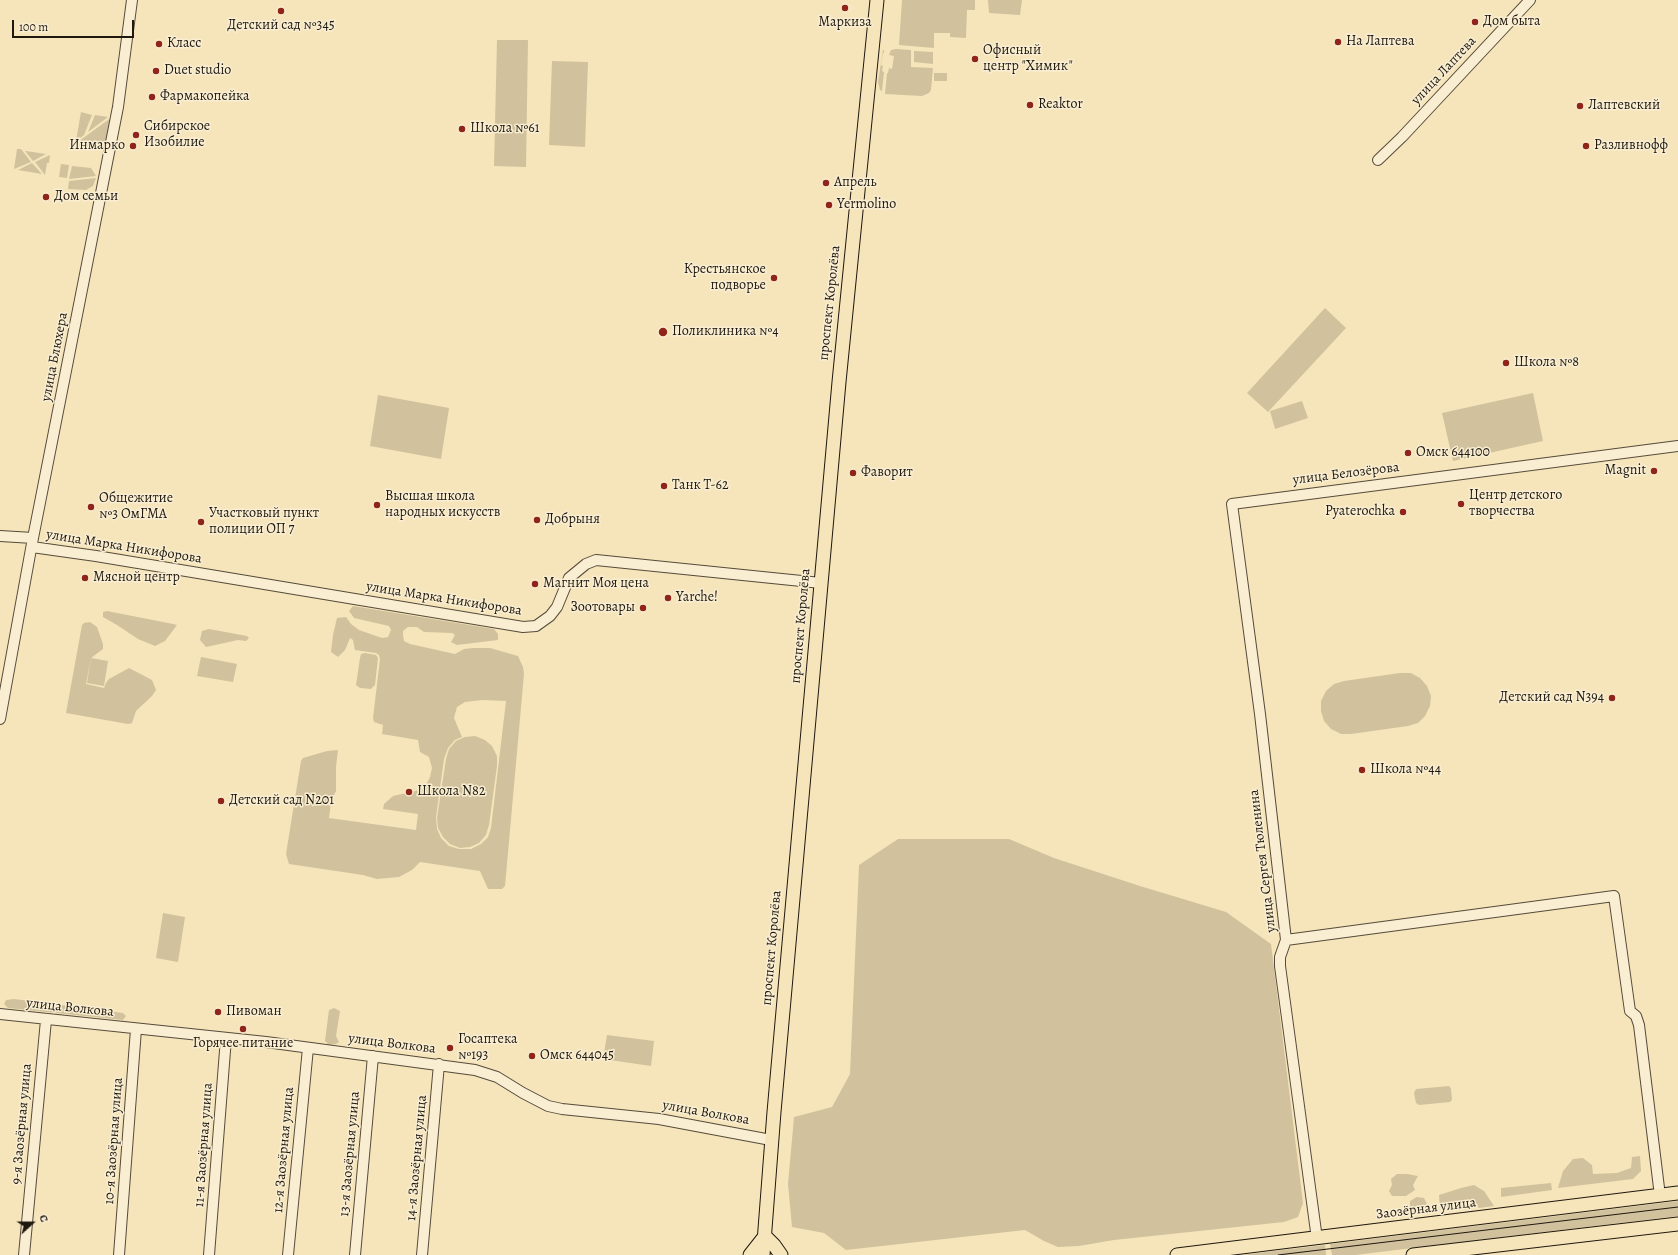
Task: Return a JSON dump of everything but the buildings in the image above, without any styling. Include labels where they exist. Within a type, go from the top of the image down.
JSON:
[{"type":"main road","name":"проспект Королёва","points":[[763,1255],[846,307],[877,0]]},
{"type":"main road","name":"Заозёрная улица","points":[[1177,1255],[1678,1193]]},
{"type":"main road","points":[[1413,1255],[1678,1224]]},
{"type":"main road","points":[[750,1255],[765,1236],[781,1255]]},
{"type":"street","name":"улица Блюхера","points":[[0,719],[118,107],[132,0]]},
{"type":"street","name":"улица Лаптева","points":[[1378,160],[1402,137],[1530,0]]},
{"type":"street","name":"улица Белозёрова","points":[[1232,504],[1678,446]]},
{"type":"street","name":"улица Сергея Тюленина","points":[[1232,504],[1260,714],[1286,940],[1285,947],[1280,957],[1280,966],[1317,1238]]},
{"type":"street","name":"улица Марка Никифорова","points":[[0,536],[96,556],[524,627],[536,626],[550,616],[557,607],[569,578],[586,564],[596,560],[821,583]]},
{"type":"street","points":[[1286,940],[1614,896],[1630,1011],[1636,1016],[1639,1025],[1660,1196]]},
{"type":"street","name":"улица Волкова","points":[[0,1014],[226,1038],[439,1064],[486,1072],[548,1106],[562,1109],[660,1119],[772,1140]]},
{"type":"street","name":"9-я Заозёрная улица","points":[[24,1255],[46,1020]]},
{"type":"street","name":"10-я Заозёрная улица","points":[[119,1255],[136,1028]]},
{"type":"street","name":"11-я Заозёрная улица","points":[[209,1255],[226,1038]]},
{"type":"street","name":"12-я Заозёрная улица","points":[[288,1255],[308,1048]]},
{"type":"street","name":"13-я Заозёрная улица","points":[[355,1255],[372,1056]]},
{"type":"street","name":"14-я Заозёрная улица","points":[[422,1255],[439,1064]]},
{"type":"shaded area","points":[[902,0],[975,0],[975,10],[967,10],[966,38],[950,37],[950,33],[934,33],[934,48],[899,45]]},
{"type":"shaded area","points":[[988,0],[1022,0],[1020,15],[989,13]]},
{"type":"shaded area","points":[[497,40],[528,40],[526,167],[494,166]]},
{"type":"shaded area","points":[[883,50],[884,53],[881,65],[883,66],[882,71],[884,72],[882,91],[880,90],[878,82]]},
{"type":"shaded area","points":[[891,50],[911,50],[911,67],[933,68],[931,90],[929,93],[922,96],[885,94],[887,73],[889,68],[892,69],[894,56],[889,55]]},
{"type":"shaded area","points":[[914,51],[933,52],[933,64],[914,62]]},
{"type":"shaded area","points":[[552,61],[588,62],[585,147],[549,145]]},
{"type":"shaded area","points":[[934,73],[947,73],[947,81],[934,81]]},
{"type":"shaded area","points":[[81,112],[92,115],[84,135],[76,141]]},
{"type":"shaded area","points":[[95,115],[108,117],[88,132]]},
{"type":"shaded area","points":[[112,117],[104,147],[98,149],[75,144]]},
{"type":"shaded area","points":[[17,149],[21,149],[31,162],[14,169]]},
{"type":"shaded area","points":[[26,151],[46,154],[33,161]]},
{"type":"shaded area","points":[[50,155],[49,163],[47,163],[45,175],[35,162]]},
{"type":"shaded area","points":[[32,163],[42,174],[18,170]]},
{"type":"shaded area","points":[[61,164],[69,165],[67,178],[59,177]]},
{"type":"shaded area","points":[[72,166],[91,168],[96,176],[69,179]]},
{"type":"shaded area","points":[[96,178],[93,186],[86,190],[68,189],[69,181]]},
{"type":"shaded area","points":[[1325,308],[1346,328],[1268,412],[1247,393]]},
{"type":"shaded area","points":[[1533,393],[1543,441],[1453,461],[1442,413]]},
{"type":"shaded area","points":[[378,395],[449,408],[441,459],[370,446]]},
{"type":"shaded area","points":[[1302,401],[1308,418],[1275,429],[1270,411]]},
{"type":"shaded area","points":[[353,606],[494,629],[498,634],[498,640],[457,645],[451,642],[455,635],[452,633],[424,632],[417,627],[408,627],[403,631],[403,635],[404,641],[410,644],[455,654],[464,649],[490,648],[518,656],[523,667],[524,674],[505,886],[502,889],[488,889],[480,871],[420,862],[412,870],[399,877],[377,879],[363,875],[289,864],[286,854],[301,761],[303,758],[327,751],[338,750],[336,791],[331,802],[329,818],[416,830],[418,814],[383,809],[384,804],[393,796],[424,789],[430,777],[432,768],[429,757],[420,752],[418,740],[382,734],[383,725],[374,722],[373,718],[380,659],[379,655],[376,653],[355,650],[353,640],[350,638],[345,650],[338,657],[331,652],[337,618],[346,617],[351,624],[359,630],[382,638],[388,637],[391,630],[389,626],[354,618],[349,611]],"holes":[[[482,700],[506,701],[491,828],[488,837],[481,844],[471,849],[459,849],[449,846],[441,838],[437,829],[436,817],[444,759],[448,748],[455,740],[462,737],[454,718],[457,707],[465,702]]]},
{"type":"shaded area","points":[[107,611],[177,625],[165,641],[155,646],[138,639],[103,617],[103,612]]},
{"type":"shaded area","points":[[90,622],[97,627],[103,644],[103,649],[91,658],[86,684],[104,688],[109,679],[129,668],[152,680],[156,690],[152,696],[136,711],[132,723],[128,724],[66,713],[82,625]]},
{"type":"shaded area","points":[[209,629],[247,636],[249,638],[246,641],[238,640],[206,647],[200,640],[202,631]]},
{"type":"shaded area","points":[[365,653],[376,655],[378,658],[375,685],[371,689],[360,688],[356,685],[361,654]]},
{"type":"shaded area","points":[[201,657],[237,664],[233,682],[197,676]]},
{"type":"shaded area","points":[[91,658],[108,661],[104,686],[87,683]]},
{"type":"shaded area","points":[[1400,673],[1411,673],[1420,678],[1427,686],[1431,696],[1430,706],[1425,716],[1418,723],[1408,726],[1341,734],[1331,729],[1324,721],[1321,711],[1321,701],[1326,691],[1334,684],[1344,681]]},
{"type":"shaded area","points":[[475,736],[485,740],[492,746],[497,756],[497,766],[489,825],[486,835],[479,843],[470,847],[460,848],[450,844],[443,837],[438,828],[437,818],[446,759],[449,749],[456,741],[465,737]]},
{"type":"shaded area","points":[[898,839],[1009,839],[1054,858],[1226,912],[1271,944],[1303,1203],[1298,1217],[1284,1222],[1114,1240],[1079,1246],[1058,1247],[1025,1230],[846,1250],[824,1233],[792,1227],[788,1184],[794,1117],[832,1107],[850,1074],[859,865]]},
{"type":"shaded area","points":[[163,913],[185,917],[178,962],[156,958]]},
{"type":"shaded area","points":[[14,999],[123,1013],[126,1016],[123,1020],[8,1008],[4,1004],[6,1000]]},
{"type":"shaded area","points":[[334,1008],[340,1011],[336,1036],[339,1042],[329,1045],[325,1041],[329,1010]]},
{"type":"shaded area","points":[[607,1035],[654,1041],[651,1066],[603,1059]]},
{"type":"shaded area","points":[[1449,1086],[1451,1089],[1452,1100],[1450,1102],[1419,1105],[1416,1103],[1414,1093],[1416,1089]]},
{"type":"shaded area","points":[[1640,1156],[1641,1171],[1633,1179],[1558,1188],[1563,1171],[1573,1159],[1583,1158],[1592,1165],[1593,1174],[1617,1173],[1631,1168],[1632,1157]]},
{"type":"shaded area","points":[[1397,1174],[1418,1176],[1413,1185],[1415,1190],[1406,1196],[1392,1196],[1389,1191],[1392,1185],[1391,1179]]},
{"type":"shaded area","points":[[1551,1183],[1552,1190],[1501,1197],[1501,1188]]},
{"type":"shaded area","points":[[1474,1185],[1484,1191],[1494,1206],[1479,1208],[1475,1203],[1440,1208],[1439,1195]]},
{"type":"shaded area","points":[[1417,1197],[1424,1198],[1427,1204],[1417,1210],[1410,1206],[1410,1201]]},
{"type":"shaded area","points":[[1678,1201],[1678,1216],[1355,1255],[1332,1255],[1330,1244]]},
{"type":"shaded area","points":[[1325,1245],[1326,1255],[1241,1255]]},
{"type":"tram line","points":[[1278,1255],[1678,1207]]},
{"type":"place","name":"Маркиза","points":[[845,8]]},
{"type":"place","name":"Детский сад №345","points":[[281,11]]},
{"type":"place","name":"Дом быта","points":[[1475,22]]},
{"type":"place","name":"На Лаптева","points":[[1338,42]]},
{"type":"place","name":"Класс","points":[[159,44]]},
{"type":"place","name":"Офисный центр \"Химик\"","points":[[975,59]]},
{"type":"place","name":"Duet studio","points":[[156,71]]},
{"type":"place","name":"Фармакопейка","points":[[152,97]]},
{"type":"place","name":"Reaktor","points":[[1030,105]]},
{"type":"place","name":"Лаптевский","points":[[1580,106]]},
{"type":"place","name":"Школа №61","points":[[462,129]]},
{"type":"place","name":"Сибирское Изобилие","points":[[136,135]]},
{"type":"place","name":"Инмарко","points":[[133,146]]},
{"type":"place","name":"Разливнофф","points":[[1586,146]]},
{"type":"place","name":"Апрель","points":[[826,183]]},
{"type":"place","name":"Дом семьи","points":[[46,197]]},
{"type":"place","name":"Yermolino","points":[[829,205]]},
{"type":"place","name":"Крестьянское подворье","points":[[774,278]]},
{"type":"place","name":"Поликлиника №4","points":[[663,332]]},
{"type":"place","name":"Школа №8","points":[[1506,363]]},
{"type":"place","name":"Омск 644100","points":[[1408,453]]},
{"type":"place","name":"Magnit","points":[[1654,471]]},
{"type":"place","name":"Фаворит","points":[[853,473]]},
{"type":"place","name":"Танк Т-62","points":[[664,486]]},
{"type":"place","name":"Центр детского творчества","points":[[1461,504]]},
{"type":"place","name":"Высшая школа народных искусств","points":[[377,505]]},
{"type":"place","name":"Общежитие №3 ОмГМА","points":[[91,507]]},
{"type":"place","name":"Pyaterochka","points":[[1403,512]]},
{"type":"place","name":"Добрыня","points":[[537,520]]},
{"type":"place","name":"Участковый пункт полиции ОП 7","points":[[201,522]]},
{"type":"place","name":"Мясной центр","points":[[85,578]]},
{"type":"place","name":"Магнит Моя цена","points":[[535,584]]},
{"type":"place","name":"Yarche!","points":[[668,598]]},
{"type":"place","name":"Зоотовары","points":[[643,608]]},
{"type":"place","name":"Детский сад N394","points":[[1612,698]]},
{"type":"place","name":"Школа №44","points":[[1362,770]]},
{"type":"place","name":"Школа N82","points":[[409,792]]},
{"type":"place","name":"Детский сад N201","points":[[221,801]]},
{"type":"place","name":"Пивоман","points":[[218,1012]]},
{"type":"place","name":"Горячее питание","points":[[243,1029]]},
{"type":"place","name":"Госаптека №193","points":[[450,1048]]},
{"type":"place","name":"Омск 644045","points":[[532,1056]]}]
